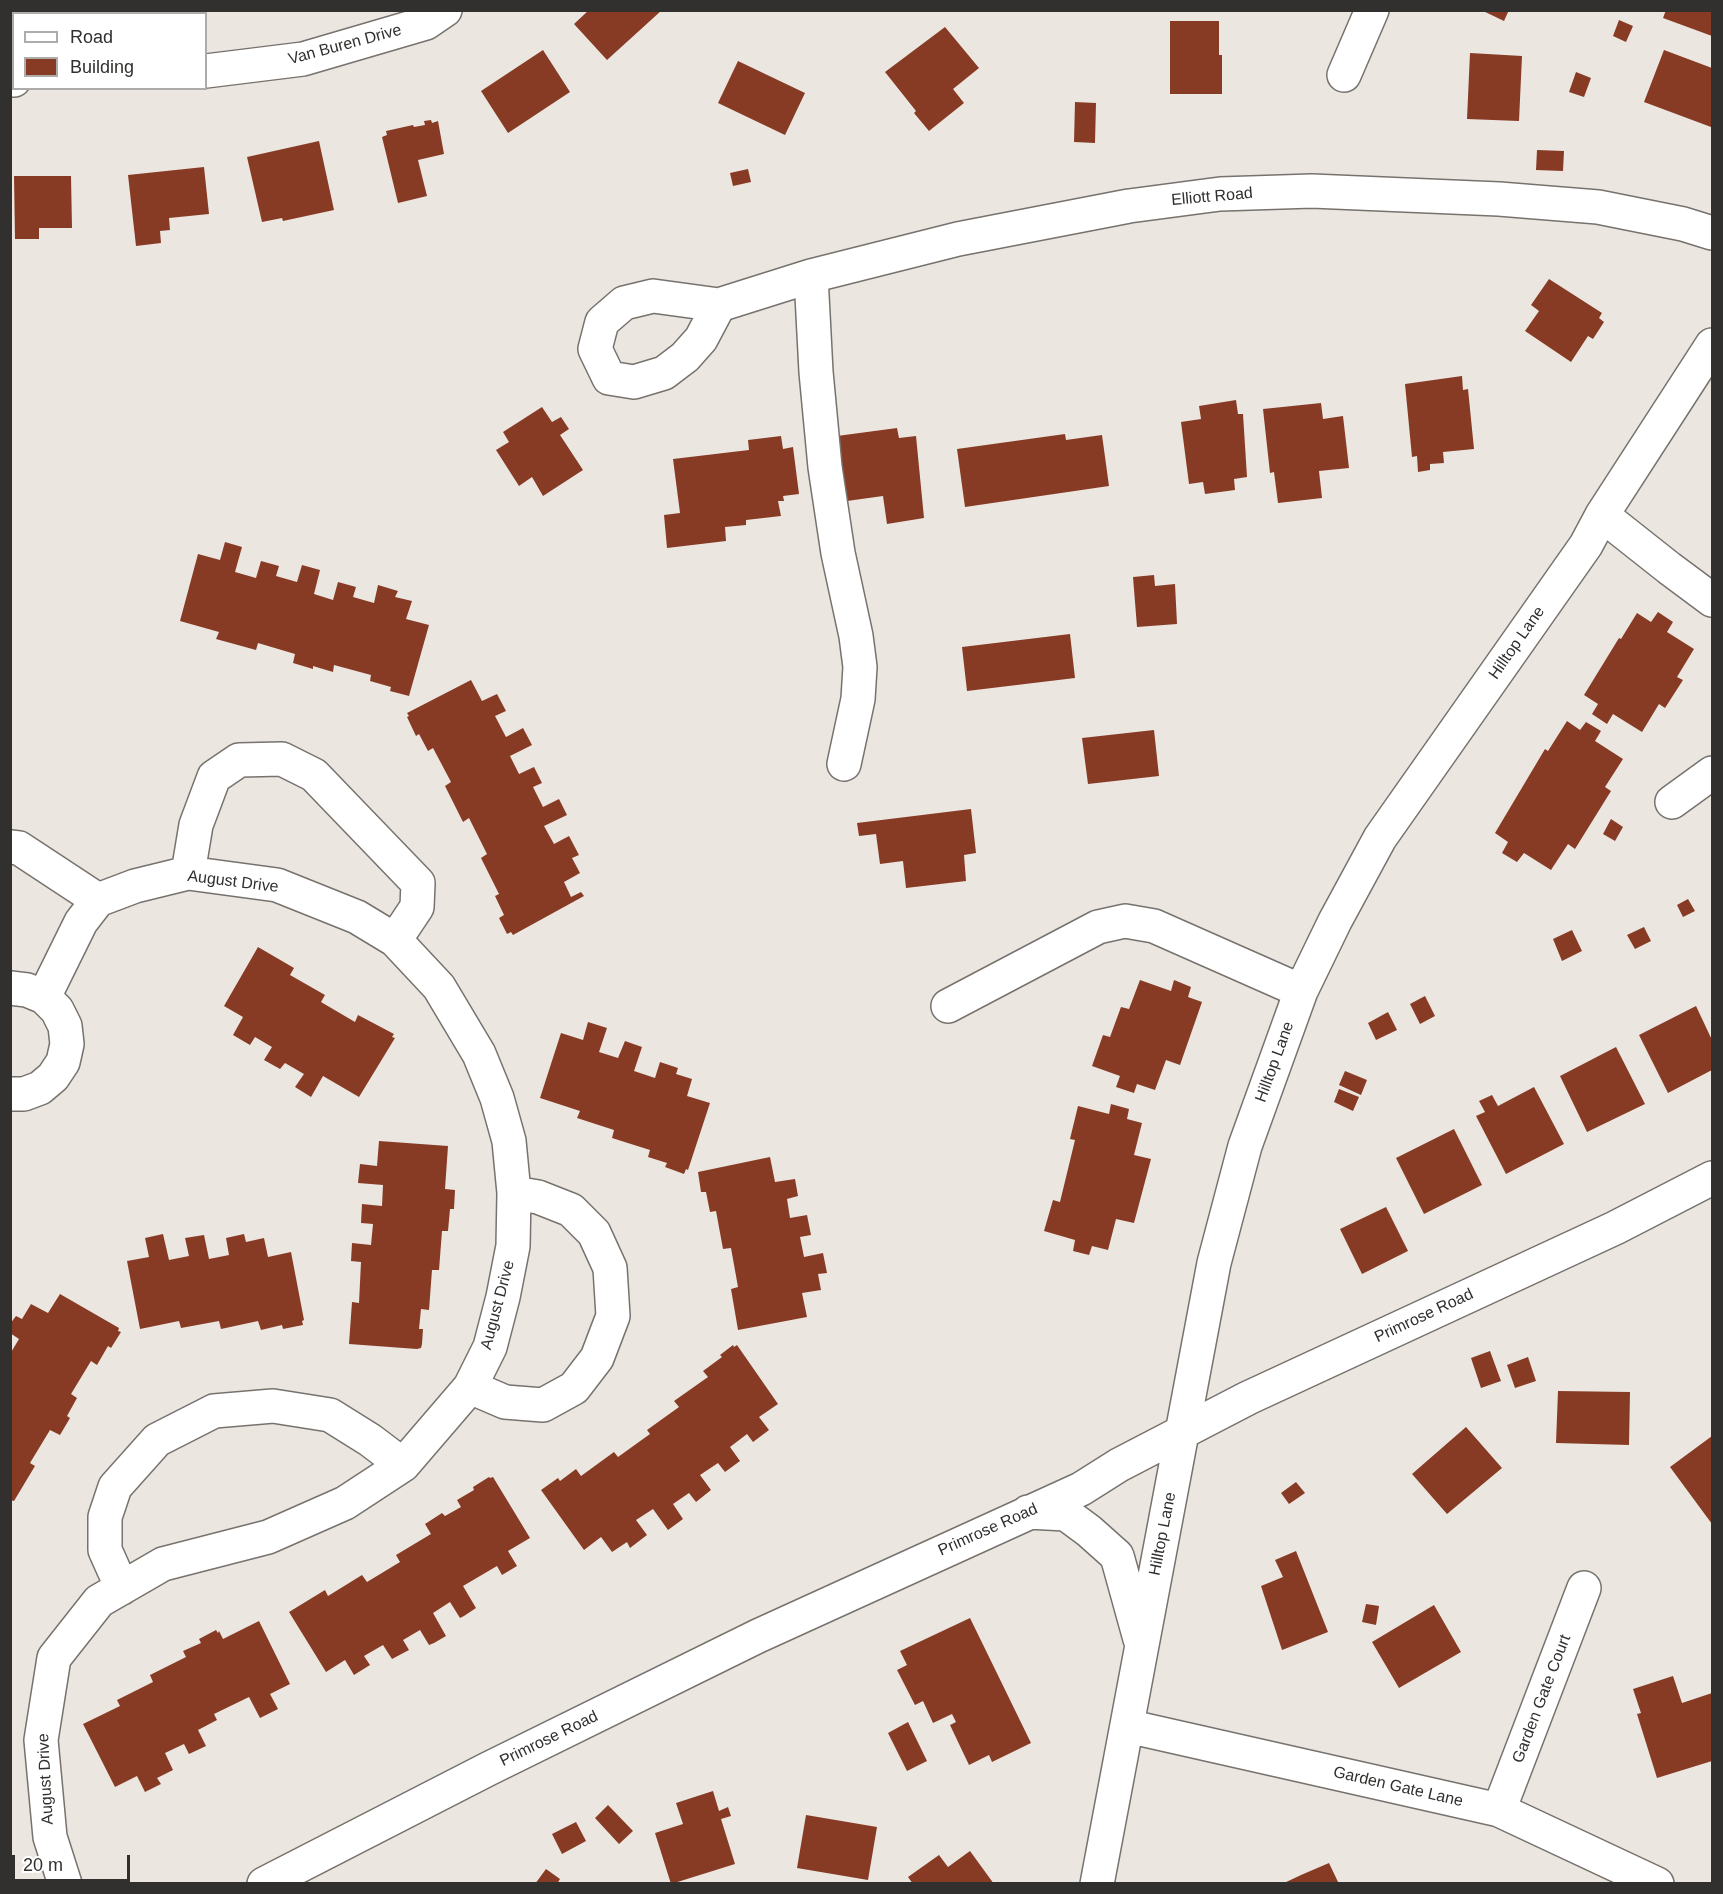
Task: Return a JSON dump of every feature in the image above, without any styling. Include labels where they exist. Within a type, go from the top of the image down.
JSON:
[{"type":"street","name":"Van Buren Drive","points":[[207,71],[303,59],[426,23],[445,10]]},
{"type":"street","points":[[1344,75],[1372,10]]},
{"type":"street","name":"Elliott Road","points":[[719,305],[811,276],[958,239],[1129,206],[1220,194],[1312,190],[1499,199],[1587,206],[1683,224],[1713,233]]},
{"type":"street","points":[[811,276],[816,372],[825,467],[838,553],[856,636],[860,667],[858,699],[844,764]]},
{"type":"street","name":"Hilltop Lane","points":[[1097,1884],[1214,1263],[1245,1146],[1301,991],[1335,921],[1380,838],[1586,545],[1602,515],[1713,345]]},
{"type":"street","points":[[1602,515],[1713,600]]},
{"type":"street","points":[[188,873],[196,825],[214,777],[239,760],[282,759],[314,775],[418,883],[417,907],[395,940]]},
{"type":"street","points":[[1672,802],[1713,773]]},
{"type":"street","points":[[10,847],[19,848],[98,900],[81,922],[44,997]]},
{"type":"street","name":"August Drive","points":[[65,1884],[50,1837],[40,1740],[54,1658],[99,1601],[163,1564],[268,1536],[345,1503],[403,1465],[470,1387],[490,1347],[513,1245],[514,1193],[509,1141],[498,1098],[479,1053],[439,987],[395,940],[357,917],[277,885],[188,873],[135,886],[98,900]]},
{"type":"street","points":[[948,1006],[1098,927],[1125,921],[1154,926],[1301,991]]},
{"type":"street","points":[[10,988],[27,990],[44,997],[57,1010],[65,1026],[67,1044],[63,1062],[53,1077],[40,1088],[24,1094],[10,1094]]},
{"type":"street","name":"Primrose Road","points":[[264,1884],[498,1764],[758,1635],[1081,1489],[1119,1465],[1258,1393],[1615,1228],[1713,1179]]},
{"type":"street","points":[[470,1387],[505,1402],[543,1406],[574,1388],[597,1358],[613,1316],[610,1268],[594,1233],[571,1210],[538,1197],[514,1193]]},
{"type":"street","points":[[122,1588],[105,1550],[105,1517],[115,1487],[157,1440],[214,1411],[273,1406],[330,1416],[370,1440],[403,1465]]},
{"type":"street","points":[[1028,1512],[1066,1514],[1117,1556],[1142,1645]]},
{"type":"street","name":"Garden Gate Court","points":[[1499,1810],[1584,1588]]},
{"type":"street","name":"Garden Gate Lane","points":[[1127,1726],[1499,1810],[1657,1884]]},
{"type":"building","points":[[589,10],[662,10],[607,60],[574,24]]},
{"type":"building","points":[[1481,10],[1509,10],[1504,21]]},
{"type":"building","points":[[1666,10],[1712,10],[1712,36],[1663,18]]},
{"type":"building","points":[[1619,20],[1633,26],[1626,42],[1613,36]]},
{"type":"building","points":[[1170,21],[1219,21],[1222,94],[1170,94]]},
{"type":"building","points":[[945,27],[979,68],[953,89],[964,103],[929,131],[885,72]]},
{"type":"building","points":[[543,50],[570,92],[508,133],[481,91]]},
{"type":"building","points":[[1664,50],[1712,68],[1711,127],[1644,102]]},
{"type":"building","points":[[1470,53],[1522,56],[1519,121],[1467,119]]},
{"type":"building","points":[[738,61],[805,93],[785,135],[718,103]]},
{"type":"building","points":[[1576,72],[1591,78],[1584,97],[1569,92]]},
{"type":"building","points":[[1075,102],[1096,103],[1095,143],[1074,142]]},
{"type":"building","points":[[431,120],[432,123],[438,121],[444,154],[418,160],[427,196],[398,203],[382,137],[387,135],[386,131],[413,125],[414,127],[425,125],[424,121]]},
{"type":"building","points":[[319,141],[334,210],[283,221],[282,218],[262,222],[247,157]]},
{"type":"building","points":[[1537,150],[1564,151],[1563,171],[1536,170]]},
{"type":"building","points":[[204,167],[209,214],[169,218],[170,230],[160,231],[161,243],[136,246],[128,175]]},
{"type":"building","points":[[748,169],[751,182],[733,186],[730,173]]},
{"type":"building","points":[[14,176],[71,176],[72,228],[39,228],[39,239],[15,239]]},
{"type":"building","points":[[1549,279],[1602,313],[1599,318],[1604,322],[1593,339],[1588,336],[1571,362],[1525,331],[1539,311],[1531,305]]},
{"type":"building","points":[[1462,376],[1463,390],[1468,389],[1474,449],[1443,452],[1444,463],[1430,464],[1430,470],[1418,472],[1417,456],[1412,457],[1405,384]]},
{"type":"building","points":[[1236,400],[1238,414],[1243,414],[1247,477],[1234,479],[1235,490],[1205,494],[1203,482],[1189,484],[1181,422],[1201,419],[1199,406]]},
{"type":"building","points":[[1321,403],[1323,419],[1343,416],[1349,468],[1319,471],[1322,498],[1278,503],[1274,472],[1270,473],[1263,409]]},
{"type":"building","points":[[542,407],[552,422],[561,417],[569,429],[560,435],[583,470],[543,496],[532,477],[519,486],[496,450],[509,442],[503,432]]},
{"type":"building","points":[[897,428],[899,438],[916,436],[924,518],[887,524],[883,496],[847,501],[837,436]]},
{"type":"building","points":[[1065,434],[1066,440],[1102,435],[1109,486],[965,507],[957,449]]},
{"type":"building","points":[[781,436],[783,449],[793,447],[799,494],[783,496],[784,501],[778,501],[781,516],[746,520],[746,525],[725,527],[726,541],[667,548],[664,515],[680,513],[673,459],[749,450],[748,440]]},
{"type":"building","points":[[225,542],[242,547],[235,572],[256,578],[261,561],[279,566],[276,576],[297,582],[302,565],[320,570],[314,594],[333,600],[338,582],[356,587],[353,597],[374,603],[378,585],[398,591],[395,597],[412,601],[406,619],[429,625],[409,696],[390,691],[391,687],[370,681],[371,675],[334,665],[333,672],[313,666],[313,669],[293,663],[295,654],[258,643],[256,650],[216,639],[219,632],[180,621],[198,554],[220,560]]},
{"type":"building","points":[[1154,575],[1155,586],[1175,584],[1177,624],[1137,627],[1133,577]]},
{"type":"building","points":[[1658,612],[1673,622],[1667,632],[1694,649],[1677,677],[1683,680],[1665,708],[1659,704],[1642,732],[1613,714],[1607,724],[1592,714],[1598,704],[1584,695],[1637,613],[1651,622]]},
{"type":"building","points":[[1070,634],[1075,678],[967,691],[962,647]]},
{"type":"building","points":[[471,680],[482,701],[497,694],[506,711],[495,716],[506,737],[523,728],[532,745],[510,756],[519,774],[534,767],[542,783],[533,787],[543,807],[559,799],[567,815],[544,826],[554,844],[569,836],[579,855],[572,858],[580,873],[564,882],[571,897],[581,892],[584,896],[513,935],[511,932],[507,934],[499,918],[504,915],[495,896],[499,894],[481,858],[487,854],[469,818],[463,822],[445,786],[451,782],[433,748],[428,751],[419,734],[416,736],[407,717],[409,716],[407,713]]},
{"type":"building","points":[[1567,721],[1580,730],[1586,722],[1601,731],[1595,741],[1623,759],[1605,787],[1611,791],[1575,849],[1568,844],[1551,870],[1524,853],[1517,862],[1502,853],[1508,842],[1495,833],[1545,749],[1548,751]]},
{"type":"building","points":[[1154,730],[1159,776],[1088,784],[1082,738]]},
{"type":"building","points":[[971,809],[976,853],[964,855],[966,881],[906,888],[903,861],[880,864],[876,834],[859,836],[857,823]]},
{"type":"building","points":[[1611,819],[1623,827],[1615,841],[1603,834]]},
{"type":"building","points":[[1688,899],[1695,911],[1683,917],[1677,905]]},
{"type":"building","points":[[1644,927],[1651,941],[1635,949],[1627,935]]},
{"type":"building","points":[[1572,930],[1582,951],[1562,961],[1553,939]]},
{"type":"building","points":[[258,947],[294,968],[290,975],[325,995],[321,1002],[355,1022],[358,1015],[394,1034],[392,1037],[395,1038],[359,1097],[323,1076],[311,1097],[295,1087],[304,1074],[285,1063],[280,1069],[264,1060],[272,1047],[255,1037],[250,1045],[233,1035],[243,1017],[224,1006]]},
{"type":"building","points":[[1140,980],[1171,991],[1174,980],[1191,987],[1188,997],[1202,1002],[1180,1065],[1166,1060],[1155,1090],[1137,1084],[1134,1093],[1116,1087],[1120,1076],[1092,1066],[1103,1035],[1110,1037],[1121,1007],[1129,1009]]},
{"type":"building","points":[[1425,996],[1435,1016],[1420,1024],[1410,1004]]},
{"type":"building","points":[[1696,1006],[1712,1040],[1712,1070],[1668,1093],[1639,1035]]},
{"type":"building","points":[[1388,1012],[1397,1030],[1376,1040],[1368,1023]]},
{"type":"building","points":[[588,1022],[607,1028],[599,1052],[618,1058],[625,1041],[642,1047],[634,1071],[655,1078],[660,1062],[678,1068],[676,1074],[692,1079],[687,1096],[710,1103],[688,1170],[686,1169],[684,1174],[665,1167],[667,1163],[648,1157],[650,1150],[612,1138],[614,1130],[577,1118],[580,1111],[540,1098],[561,1033],[583,1040]]},
{"type":"building","points":[[1616,1047],[1645,1104],[1587,1132],[1560,1076]]},
{"type":"building","points":[[1345,1071],[1367,1080],[1361,1095],[1339,1085]]},
{"type":"building","points":[[1534,1087],[1564,1144],[1506,1174],[1476,1116],[1485,1112],[1479,1101],[1492,1095],[1498,1106]]},
{"type":"building","points":[[1339,1089],[1359,1097],[1353,1111],[1334,1102]]},
{"type":"building","points":[[1111,1104],[1129,1109],[1127,1119],[1142,1123],[1134,1155],[1151,1159],[1134,1223],[1116,1219],[1108,1250],[1092,1246],[1089,1255],[1073,1251],[1075,1240],[1044,1231],[1053,1200],[1060,1202],[1075,1140],[1070,1139],[1078,1106],[1109,1114]]},
{"type":"building","points":[[1454,1129],[1482,1185],[1424,1214],[1396,1158]]},
{"type":"building","points":[[379,1141],[448,1146],[445,1189],[455,1190],[454,1209],[450,1209],[448,1231],[442,1231],[439,1270],[432,1270],[429,1310],[421,1309],[419,1329],[423,1329],[422,1344],[421,1348],[417,1349],[349,1344],[352,1302],[359,1303],[361,1262],[351,1261],[352,1243],[371,1245],[373,1224],[361,1223],[362,1204],[382,1206],[383,1185],[358,1183],[360,1164],[377,1166]]},
{"type":"building","points":[[770,1157],[775,1182],[795,1179],[798,1196],[787,1199],[790,1218],[807,1215],[811,1235],[800,1237],[804,1257],[823,1253],[827,1273],[818,1274],[821,1290],[802,1293],[807,1317],[738,1330],[731,1289],[738,1287],[731,1248],[723,1249],[716,1211],[710,1212],[706,1192],[701,1192],[698,1172]]},
{"type":"building","points":[[1386,1207],[1408,1251],[1362,1274],[1340,1229]]},
{"type":"building","points":[[163,1234],[169,1260],[189,1256],[185,1238],[204,1235],[209,1259],[229,1255],[226,1238],[244,1234],[246,1242],[264,1238],[268,1257],[291,1252],[303,1325],[283,1329],[282,1325],[261,1330],[258,1321],[221,1329],[219,1321],[181,1328],[179,1321],[140,1329],[127,1261],[149,1257],[145,1238]]},
{"type":"building","points":[[60,1294],[119,1328],[118,1331],[121,1332],[111,1348],[108,1346],[97,1365],[91,1361],[71,1394],[77,1398],[67,1416],[70,1418],[60,1435],[50,1430],[30,1463],[35,1466],[14,1501],[10,1500],[10,1354],[19,1339],[10,1333],[10,1324],[16,1316],[22,1319],[31,1304],[48,1313]]},
{"type":"building","points":[[733,1345],[734,1347],[737,1345],[778,1404],[759,1417],[769,1430],[753,1442],[747,1434],[730,1447],[740,1461],[725,1472],[718,1463],[700,1475],[711,1490],[696,1502],[689,1493],[673,1504],[683,1519],[668,1530],[653,1509],[636,1520],[647,1535],[630,1548],[627,1542],[612,1552],[601,1537],[584,1550],[541,1490],[558,1478],[560,1481],[576,1469],[581,1476],[614,1452],[618,1457],[650,1434],[647,1430],[679,1407],[674,1401],[708,1377],[703,1371],[722,1357],[720,1355]]},
{"type":"building","points":[[1490,1351],[1501,1381],[1481,1388],[1471,1358]]},
{"type":"building","points":[[1528,1357],[1536,1381],[1515,1388],[1507,1365]]},
{"type":"building","points":[[1558,1391],[1630,1392],[1629,1445],[1556,1443]]},
{"type":"building","points":[[1466,1427],[1502,1468],[1447,1514],[1412,1474]]},
{"type":"building","points":[[1712,1436],[1712,1524],[1670,1467]]},
{"type":"building","points":[[493,1477],[530,1538],[508,1551],[517,1566],[502,1575],[497,1566],[463,1586],[476,1608],[464,1616],[460,1618],[450,1602],[433,1613],[446,1636],[434,1643],[429,1645],[420,1630],[403,1640],[409,1650],[392,1659],[383,1645],[364,1656],[370,1665],[354,1675],[345,1660],[326,1672],[289,1612],[325,1590],[328,1596],[362,1575],[367,1582],[400,1562],[396,1555],[431,1534],[425,1524],[442,1513],[445,1516],[461,1507],[457,1500],[474,1490],[473,1487]]},
{"type":"building","points":[[1296,1482],[1305,1493],[1289,1504],[1281,1493]]},
{"type":"building","points":[[1296,1551],[1328,1632],[1282,1650],[1261,1586],[1283,1577],[1275,1560]]},
{"type":"building","points":[[1366,1604],[1379,1606],[1376,1625],[1362,1622]]},
{"type":"building","points":[[1434,1605],[1461,1652],[1399,1688],[1372,1642]]},
{"type":"building","points":[[970,1618],[1031,1743],[992,1762],[989,1755],[969,1765],[950,1725],[956,1722],[952,1714],[933,1723],[923,1701],[915,1705],[897,1670],[907,1665],[900,1651]]},
{"type":"building","points":[[259,1621],[290,1684],[270,1694],[278,1709],[260,1718],[249,1697],[214,1714],[217,1720],[198,1730],[206,1746],[189,1754],[184,1744],[165,1753],[173,1770],[157,1778],[161,1784],[145,1792],[137,1776],[115,1787],[83,1724],[120,1706],[117,1700],[153,1682],[150,1675],[186,1657],[183,1651],[201,1643],[199,1639],[216,1630],[223,1639]]},
{"type":"building","points":[[1673,1676],[1682,1703],[1712,1693],[1712,1761],[1657,1778],[1637,1714],[1641,1713],[1633,1689]]},
{"type":"building","points":[[908,1722],[927,1761],[907,1771],[888,1733]]},
{"type":"building","points":[[713,1791],[719,1811],[728,1807],[731,1816],[721,1819],[735,1864],[671,1884],[655,1833],[683,1824],[676,1803]]},
{"type":"building","points":[[608,1805],[633,1831],[619,1844],[595,1818]]},
{"type":"building","points":[[806,1815],[877,1827],[868,1880],[797,1868]]},
{"type":"building","points":[[576,1822],[586,1841],[562,1854],[552,1834]]},
{"type":"building","points":[[970,1851],[994,1884],[913,1884],[908,1877],[939,1855],[948,1867]]},
{"type":"building","points":[[1329,1863],[1339,1884],[1282,1884],[1301,1875]]},
{"type":"building","points":[[546,1869],[560,1879],[557,1884],[535,1884]]}]
